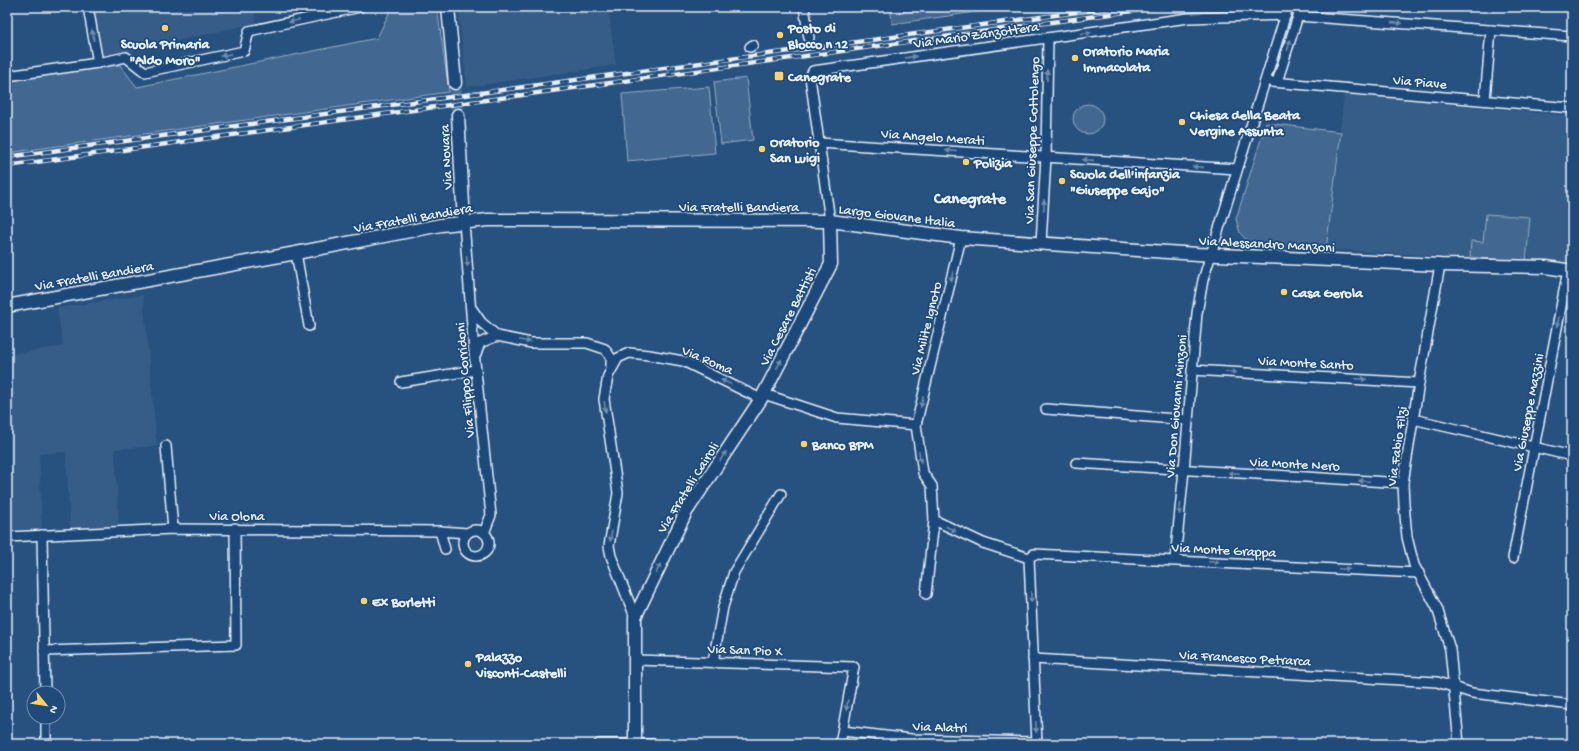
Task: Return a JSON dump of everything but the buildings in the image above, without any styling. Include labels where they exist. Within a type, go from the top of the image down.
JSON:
[{"type":"street","points":[[88,7],[98,63]]},
{"type":"street","points":[[7,76],[98,63],[126,57],[145,72],[152,71],[244,51],[249,31],[360,7]]},
{"type":"street","points":[[448,7],[455,83]]},
{"type":"street","points":[[804,7],[809,38]]},
{"type":"street","name":"Via Mario Zanzottera","points":[[819,143],[810,77],[813,71],[1188,18],[1287,11]]},
{"type":"street","name":"Via Don Giovanni Minzoni","points":[[1175,560],[1197,313],[1204,275],[1287,11]]},
{"type":"street","points":[[1277,82],[1298,16],[1572,36]]},
{"type":"street","points":[[1485,100],[1491,30]]},
{"type":"street","name":"Via San Giuseppe Cottolengo","points":[[1041,243],[1046,157],[1048,38]]},
{"type":"street","name":"Via Piave","points":[[1265,81],[1572,108]]},
{"type":"street","name":"Via Novara","points":[[458,115],[464,222]]},
{"type":"street","points":[[819,143],[830,221]]},
{"type":"street","name":"Via Angelo Merati","points":[[819,143],[1237,169]]},
{"type":"street","name":"Via Fratelli Bandiera","points":[[7,306],[296,254],[441,224],[488,220],[830,221]]},
{"type":"street","name":"Largo Giovane Italia","points":[[830,221],[961,238]]},
{"type":"street","name":"Via Cesare Battisti","points":[[762,397],[831,264],[830,221]]},
{"type":"street","name":"Via Filippo Corridoni","points":[[464,222],[476,370],[491,515],[484,533]]},
{"type":"street","name":"Via Alessandro Manzoni","points":[[961,238],[1210,255],[1440,265],[1546,267],[1570,271]]},
{"type":"street","name":"Via Milite Ignoto","points":[[916,425],[961,238]]},
{"type":"street","points":[[296,254],[308,326]]},
{"type":"street","name":"Via Fabio Filzi","points":[[1440,265],[1403,483],[1406,537],[1414,565],[1437,608],[1446,634],[1454,687],[1460,744]]},
{"type":"street","name":"Via Giuseppe Mazzini","points":[[1513,558],[1570,271]]},
{"type":"street","points":[[471,308],[481,322],[497,336],[531,343],[587,343],[605,349],[611,358],[611,369],[604,399],[618,493],[610,546],[611,556],[636,603]]},
{"type":"street","points":[[475,358],[480,343],[497,336]]},
{"type":"street","name":"Via Roma","points":[[611,369],[618,358],[629,353],[649,354],[683,361],[762,397],[768,394],[837,418],[916,425]]},
{"type":"street","points":[[401,382],[476,370]]},
{"type":"street","name":"Via Monte Santo","points":[[1192,370],[1419,383]]},
{"type":"street","name":"Via Fratelli Cairoli","points":[[635,660],[636,603],[686,512],[762,397]]},
{"type":"street","points":[[1046,409],[1188,420]]},
{"type":"street","points":[[1413,419],[1572,456]]},
{"type":"street","points":[[916,425],[923,473],[932,486],[934,520],[926,594]]},
{"type":"street","points":[[166,446],[173,529]]},
{"type":"street","name":"Via Monte Nero","points":[[1076,463],[1403,483]]},
{"type":"street","points":[[713,662],[723,607],[734,572],[781,494]]},
{"type":"street","points":[[934,520],[983,543],[1029,558],[1037,743]]},
{"type":"street","points":[[44,651],[236,645],[235,528]]},
{"type":"street","name":"Via Olona","points":[[7,538],[173,529],[235,528],[440,531],[468,533]]},
{"type":"street","points":[[478,530],[484,533],[488,540],[487,549],[477,556],[470,554],[464,548],[464,540],[468,533],[478,530]]},
{"type":"street","points":[[440,531],[445,549]]},
{"type":"street","points":[[42,535],[45,685]]},
{"type":"street","name":"Via Monte Grappa","points":[[1029,558],[1034,554],[1419,573]]},
{"type":"street","name":"Via Francesco Petrarca","points":[[1033,658],[1437,682],[1472,693],[1572,705]]},
{"type":"street","points":[[635,660],[635,744]]},
{"type":"street","name":"Via San Pio X","points":[[635,660],[854,667],[843,731]]},
{"type":"street","points":[[46,725],[46,744]]},
{"type":"street","points":[[840,744],[843,731]]},
{"type":"street","name":"Via Alatri","points":[[843,731],[911,739],[1037,743]]},
{"type":"street","points":[[599,744],[654,744]]},
{"type":"shaded area","name":"Scuola Primaria \"Aldo Moro\"","points":[[92,7],[254,7],[256,23],[101,58]]},
{"type":"shaded area","points":[[392,7],[437,7],[449,92],[7,153],[7,81],[120,65],[137,87],[377,38]]},
{"type":"shaded area","points":[[458,7],[608,7],[616,65],[467,87]]},
{"type":"shaded area","points":[[934,7],[1011,7],[892,24],[891,12],[934,10]]},
{"type":"shaded area","points":[[746,78],[753,140],[721,144],[714,82]]},
{"type":"shaded area","points":[[709,87],[715,153],[627,161],[622,94]]},
{"type":"shaded area","points":[[1344,94],[1572,116],[1572,267],[1547,261],[1526,262],[1326,249]]},
{"type":"shaded area","points":[[1088,104],[1099,108],[1103,119],[1099,130],[1088,134],[1077,130],[1073,119],[1077,108]]},
{"type":"shaded area","points":[[1266,123],[1341,132],[1326,249],[1251,245],[1240,233],[1236,219]]},
{"type":"shaded area","points":[[1486,214],[1530,217],[1526,262],[1470,257],[1471,241],[1483,242]]},
{"type":"shaded area","points":[[143,295],[157,446],[115,449],[119,525],[70,529],[66,452],[39,454],[42,528],[7,530],[7,355],[63,346],[57,308]]},
{"type":"tunnel","points":[[455,83],[458,115]]},
{"type":"railway","points":[[7,157],[1115,7]]},
{"type":"railway","points":[[7,166],[1161,7]]},
{"type":"place","name":"Scuola Primaria \"Aldo Moro\"","points":[[165,28]]},
{"type":"place","name":"Posto di Blocco n 12","points":[[780,35]]},
{"type":"place","name":"Oratorio Maria Immacolata","points":[[1075,58]]},
{"type":"place","name":"Canegrate","points":[[779,76]]},
{"type":"place","name":"Chiesa della Beata Vergine Assunta","points":[[1182,122]]},
{"type":"place","name":"Oratorio San Luigi","points":[[762,149]]},
{"type":"place","name":"Polizia","points":[[966,162]]},
{"type":"place","name":"Scuola dell'infanzia \"Giuseppe Gajo\"","points":[[1062,181]]},
{"type":"place","name":"Casa Gerola","points":[[1284,292]]},
{"type":"place","name":"Banco BPM","points":[[804,444]]},
{"type":"place","name":"Ex Borletti","points":[[364,601]]},
{"type":"place","name":"Palazzo Visconti-Castelli","points":[[468,664]]},
{"type":"district","name":"Canegrate","points":[[970,197]]}]
